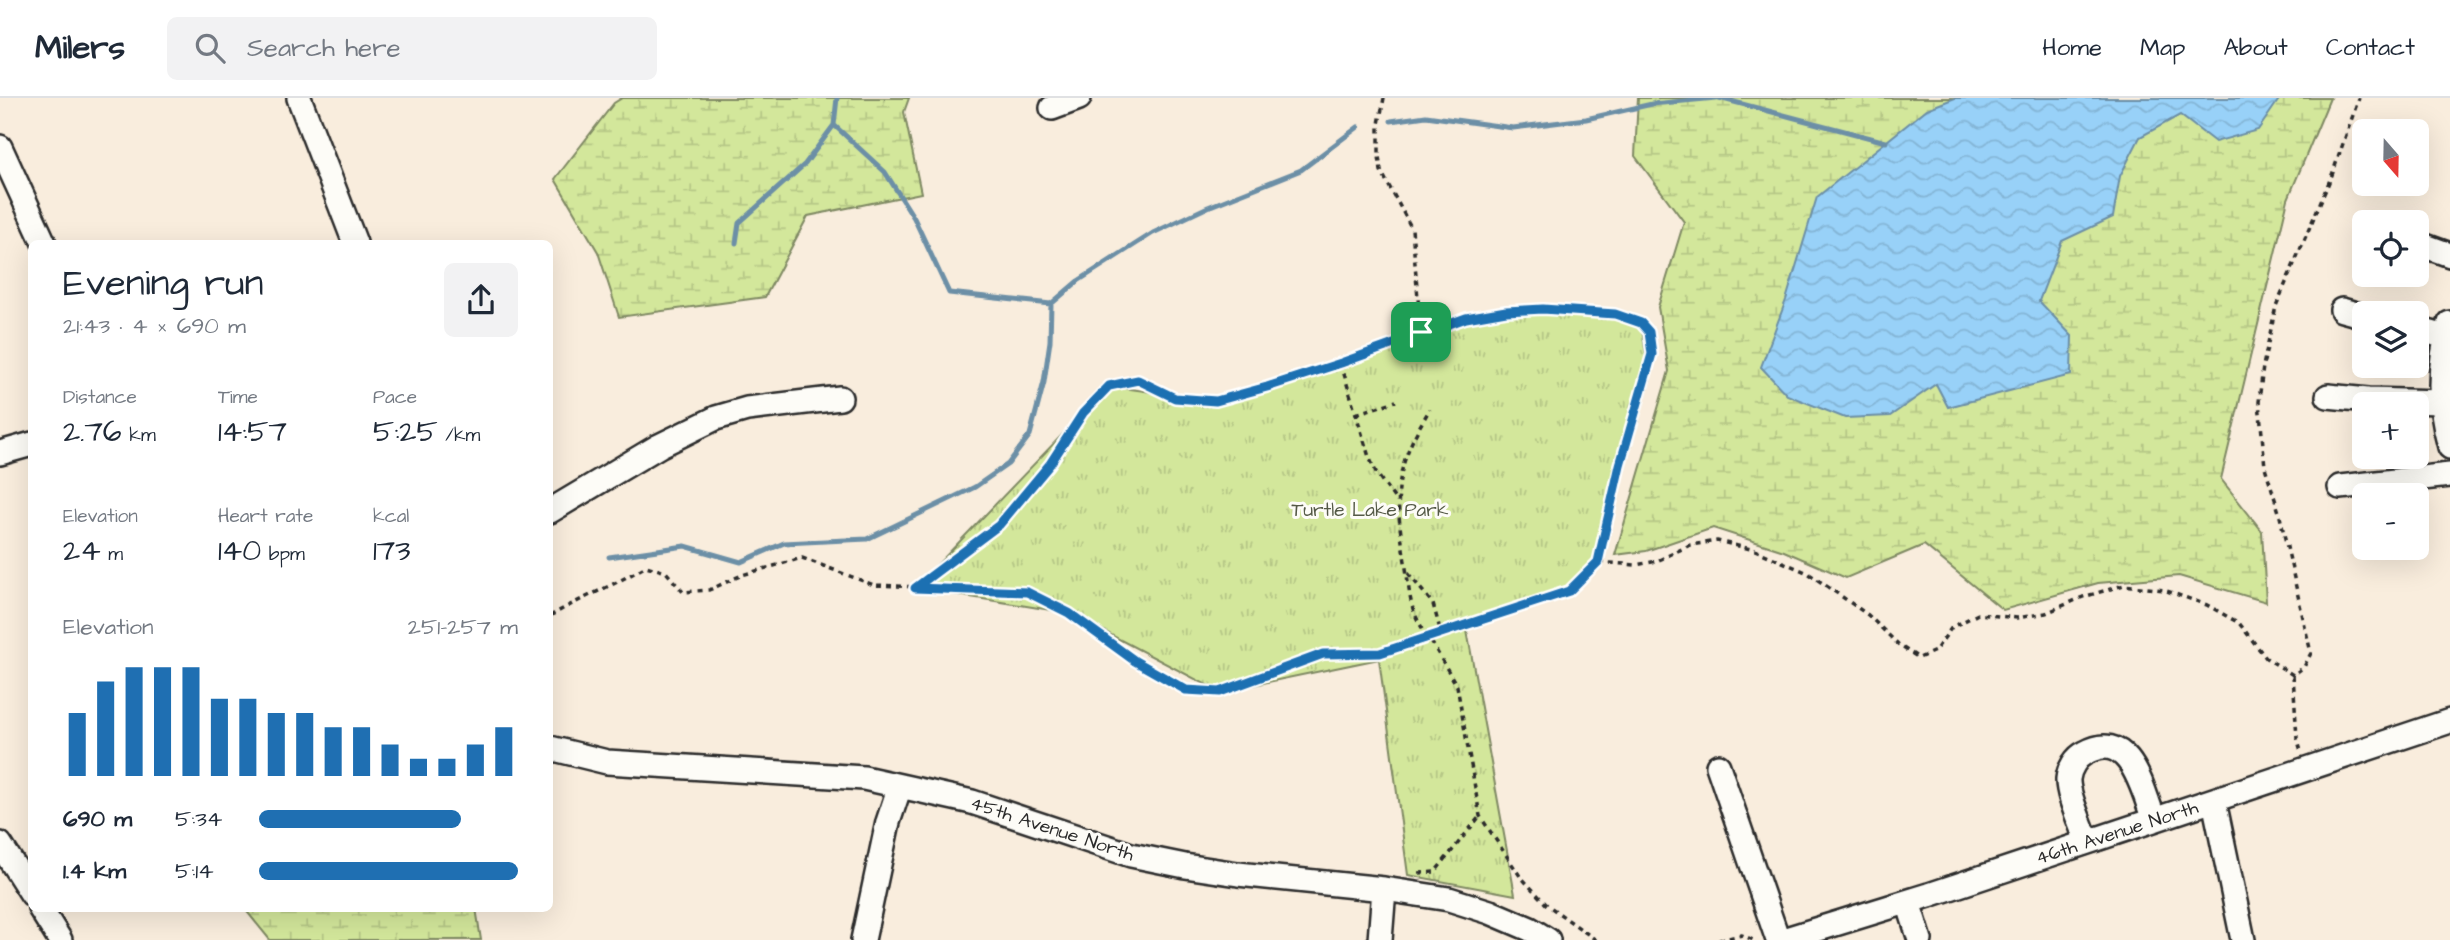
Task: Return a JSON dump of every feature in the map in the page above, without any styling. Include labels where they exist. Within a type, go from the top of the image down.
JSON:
[{"type":"street","points":[[299,98],[354,240]]},
{"type":"street","points":[[1052,108],[1079,98]]},
{"type":"street","points":[[0,147],[8,186],[42,240]]},
{"type":"street","points":[[2429,247],[2450,255]]},
{"type":"street","points":[[2429,329],[2448,330],[2440,383],[2443,422],[2450,447]]},
{"type":"street","points":[[2328,396],[2441,402]]},
{"type":"street","points":[[553,509],[659,446],[716,418],[747,409],[840,398]]},
{"type":"street","points":[[0,453],[28,445]]},
{"type":"street","points":[[2340,487],[2450,475]]},
{"type":"street","name":"46th Avenue North","points":[[1781,940],[1908,902],[2450,721]]},
{"type":"street","points":[[2087,842],[2068,780],[2079,755],[2092,748],[2105,747],[2118,751],[2130,760],[2154,820]]},
{"type":"street","name":"45th Avenue North","points":[[553,749],[607,762],[864,778],[972,802],[1131,855],[1238,874],[1448,899],[1490,912],[1548,940]]},
{"type":"street","points":[[1718,765],[1781,940]]},
{"type":"street","points":[[863,940],[888,822],[900,786]]},
{"type":"street","points":[[2214,801],[2244,940]]},
{"type":"street","points":[[0,844],[28,888]]},
{"type":"street","points":[[1380,940],[1395,891]]},
{"type":"street","points":[[1908,902],[1920,940]]},
{"type":"street","points":[[42,912],[60,940]]},
{"type":"path","points":[[1384,98],[1379,124],[1381,172],[1412,229],[1421,332]]},
{"type":"path","points":[[2293,675],[2304,667],[2311,653],[2279,512],[2265,467],[2259,402],[2263,366],[2276,306],[2332,175],[2359,98]]},
{"type":"path","points":[[553,614],[620,582],[646,566],[666,572],[684,592],[709,590],[742,575],[803,558],[874,584],[915,588],[1027,592],[1069,613],[1135,661],[1186,690],[1220,692],[1323,654],[1380,653],[1569,591],[1598,562],[1620,465],[1652,354],[1649,332],[1641,323],[1615,314],[1543,309],[1506,311],[1466,318],[1341,363],[1216,401],[1175,398],[1138,380],[1109,386],[1083,413],[1050,464],[999,525],[915,588]]},
{"type":"path","points":[[1341,363],[1369,457],[1377,474],[1398,504]]},
{"type":"path","points":[[1356,414],[1396,401]]},
{"type":"path","points":[[1430,409],[1405,456],[1397,489],[1398,522],[1414,617],[1457,686],[1480,816],[1520,876],[1546,904],[1597,940]]},
{"type":"path","points":[[1598,562],[1636,565],[1657,561],[1690,545],[1717,541],[1755,550],[1808,573],[1868,615],[1900,646],[1919,658],[1935,651],[1952,627],[1978,614],[2017,618],[2046,613],[2083,597],[2124,585],[2164,590],[2207,605],[2239,623],[2266,658],[2293,675]]},
{"type":"path","points":[[1406,571],[1433,604],[1441,633]]},
{"type":"path","points":[[2293,675],[2297,738],[2308,769]]},
{"type":"path","points":[[1395,891],[1418,873],[1435,872],[1480,816]]},
{"type":"path","points":[[1718,940],[1742,934],[1753,940]]},
{"type":"green space","points":[[622,98],[909,98],[904,112],[921,193],[808,216],[765,297],[619,317],[598,252],[555,179],[614,103]]},
{"type":"green space","points":[[1638,98],[2330,98],[2288,199],[2221,479],[2262,531],[2266,602],[2179,576],[2098,583],[2003,610],[1924,545],[1846,578],[1784,551],[1713,528],[1646,551],[1615,555],[1669,371],[1658,307],[1684,222],[1635,156]]},
{"type":"green space","name":"Turtle Lake Park","points":[[1558,310],[1641,323],[1650,379],[1598,562],[1569,591],[1466,625],[1515,895],[1408,875],[1379,659],[1220,692],[1069,613],[915,588],[1109,386],[1216,401],[1467,320]]},
{"type":"green space","points":[[247,912],[477,912],[481,940],[270,940]]},
{"type":"water","points":[[1955,98],[2280,98],[2258,130],[2215,142],[2180,115],[2140,137],[2120,176],[2113,217],[2062,241],[2039,301],[2072,336],[2071,375],[1948,407],[1936,384],[1890,416],[1845,418],[1787,395],[1761,367],[1786,300],[1817,197],[1927,109]]},
{"type":"waterway","points":[[837,98],[834,125],[885,172],[914,218],[949,293],[1051,304]]},
{"type":"waterway","points":[[1391,121],[1426,116],[1513,128],[1586,119],[1652,104],[1716,98]]},
{"type":"waterway","points":[[1719,98],[1886,142]]},
{"type":"waterway","points":[[736,243],[739,223],[805,164],[834,125]]},
{"type":"waterway","points":[[609,557],[685,546],[741,562],[784,543],[867,539],[975,487],[1008,464],[1030,435],[1044,382],[1050,341],[1051,304],[1078,281],[1153,233],[1208,207],[1301,170],[1358,127]]},
{"type":"route","points":[[1572,309],[1615,314],[1641,323],[1649,332],[1652,354],[1620,465],[1598,562],[1569,591],[1380,653],[1323,654],[1220,692],[1186,690],[1135,661],[1069,613],[1027,592],[915,588],[955,561],[999,525],[1050,464],[1083,413],[1109,386],[1138,380],[1175,398],[1216,401],[1341,363],[1421,332],[1466,318],[1506,311],[1572,309]]}]
